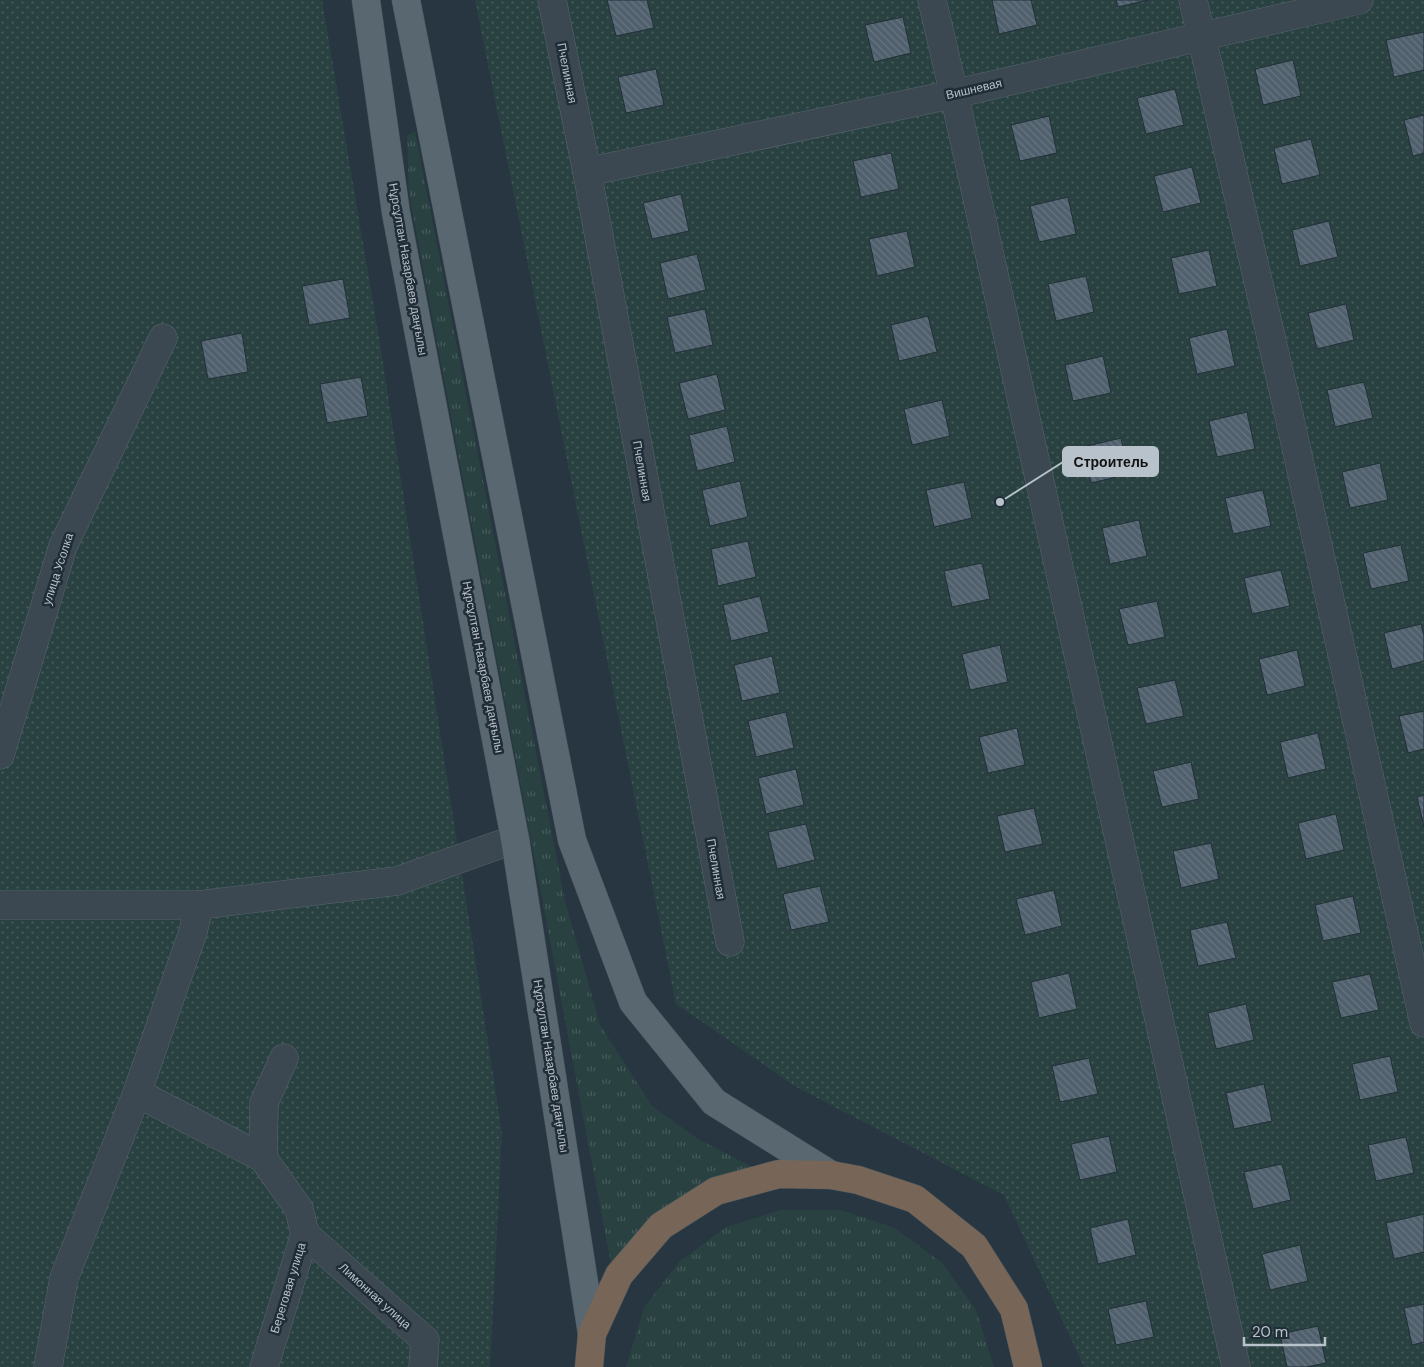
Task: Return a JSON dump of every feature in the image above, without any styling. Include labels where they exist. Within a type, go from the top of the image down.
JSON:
[{"type":"highway","points":[[589,1367],[592,1334],[619,1275],[661,1226],[716,1191],[779,1174],[831,1174],[858,1180],[915,1199],[974,1246],[1014,1309],[1028,1367]]},
{"type":"main road","name":"Нұрсұлтан Назарбаев даңғылы","points":[[366,0],[396,213],[515,839],[592,1334]]},
{"type":"main road","points":[[406,0],[572,840],[633,1002],[714,1102],[831,1174]]},
{"type":"street","name":"Пчелинная","points":[[552,0],[587,172],[730,942]]},
{"type":"street","points":[[932,0],[1236,1367]]},
{"type":"street","points":[[1193,0],[1286,402],[1424,1023]]},
{"type":"street","name":"Вишневая","points":[[587,172],[954,94],[1359,0]]},
{"type":"street","name":"улица Усолка","points":[[0,755],[62,546],[163,338]]},
{"type":"street","points":[[0,905],[199,905],[397,881],[515,839]]},
{"type":"street","points":[[48,1367],[64,1278],[137,1093],[193,932],[199,905]]},
{"type":"street","points":[[263,1158],[264,1103],[284,1058]]},
{"type":"street","points":[[137,1093],[263,1158],[302,1222]]},
{"type":"street","name":"Береговая улица","points":[[264,1367],[302,1222]]},
{"type":"street","name":"Лимонная улица","points":[[302,1222],[425,1340],[423,1367]]},
{"type":"green space","points":[[0,0],[322,0],[380,344],[502,1133],[490,1367],[0,1367]]},
{"type":"green space","points":[[475,0],[1424,0],[1424,1367],[1084,1367],[1004,1195],[798,1088],[676,1004]]},
{"type":"green space","points":[[415,132],[565,901],[600,1025],[652,1106],[698,1139],[758,1170],[611,1264],[409,193],[407,135]]},
{"type":"green space","points":[[781,1210],[840,1210],[895,1228],[942,1263],[976,1310],[994,1367],[626,1367],[644,1308],[679,1262],[726,1227]]},
{"type":"building","points":[[607,0],[647,0],[654,28],[616,36]]},
{"type":"building","points":[[992,0],[1031,0],[1037,25],[999,34]]},
{"type":"building","points":[[1116,0],[1148,0],[1118,7]]},
{"type":"building","points":[[903,17],[911,53],[874,62],[865,25]]},
{"type":"building","points":[[1424,32],[1424,70],[1394,77],[1386,40]]},
{"type":"building","points":[[1293,60],[1301,96],[1263,105],[1255,69]]},
{"type":"building","points":[[656,69],[664,105],[626,113],[618,77]]},
{"type":"building","points":[[1175,89],[1184,125],[1146,134],[1137,98]]},
{"type":"building","points":[[1424,115],[1424,153],[1413,156],[1404,120]]},
{"type":"building","points":[[1049,116],[1057,153],[1020,161],[1011,125]]},
{"type":"building","points":[[1311,139],[1320,175],[1282,184],[1274,148]]},
{"type":"building","points":[[891,153],[899,189],[861,197],[853,161]]},
{"type":"building","points":[[1192,167],[1201,203],[1163,212],[1154,176]]},
{"type":"building","points":[[681,194],[689,231],[652,239],[643,203]]},
{"type":"building","points":[[1068,197],[1076,234],[1039,242],[1030,206]]},
{"type":"building","points":[[1329,221],[1338,257],[1300,266],[1292,230]]},
{"type":"building","points":[[907,231],[915,267],[877,276],[869,239]]},
{"type":"building","points":[[1209,250],[1217,286],[1179,294],[1171,258]]},
{"type":"building","points":[[697,254],[706,290],[668,299],[660,263]]},
{"type":"building","points":[[1086,276],[1094,312],[1056,321],[1048,284]]},
{"type":"building","points":[[343,279],[350,318],[309,325],[302,286]]},
{"type":"building","points":[[1346,304],[1354,340],[1317,349],[1308,313]]},
{"type":"building","points":[[705,309],[713,345],[675,353],[667,317]]},
{"type":"building","points":[[928,316],[937,352],[899,361],[891,325]]},
{"type":"building","points":[[1227,329],[1235,366],[1197,374],[1189,338]]},
{"type":"building","points":[[242,333],[248,372],[208,379],[201,341]]},
{"type":"building","points":[[1103,356],[1111,393],[1073,401],[1065,365]]},
{"type":"building","points":[[717,374],[725,410],[688,419],[679,383]]},
{"type":"building","points":[[361,377],[368,416],[327,423],[320,384]]},
{"type":"building","points":[[1364,382],[1373,418],[1335,427],[1327,390]]},
{"type":"building","points":[[942,400],[950,436],[912,445],[904,409]]},
{"type":"building","points":[[1247,412],[1255,449],[1217,457],[1209,421]]},
{"type":"building","points":[[727,426],[735,462],[697,471],[689,435]]},
{"type":"building","points":[[1121,438],[1129,474],[1091,483],[1083,447]]},
{"type":"building","points":[[1380,463],[1388,500],[1350,508],[1342,472]]},
{"type":"building","points":[[740,481],[748,517],[710,526],[702,490]]},
{"type":"building","points":[[964,482],[972,518],[934,527],[926,490]]},
{"type":"building","points":[[1263,490],[1271,526],[1233,534],[1225,498]]},
{"type":"building","points":[[1139,520],[1147,556],[1110,564],[1102,528]]},
{"type":"building","points":[[748,541],[756,577],[718,586],[711,549]]},
{"type":"building","points":[[1401,545],[1409,581],[1371,589],[1363,553]]},
{"type":"building","points":[[982,563],[990,599],[952,607],[944,571]]},
{"type":"building","points":[[1281,570],[1290,606],[1252,614],[1244,578]]},
{"type":"building","points":[[760,596],[769,632],[731,641],[723,605]]},
{"type":"building","points":[[1157,601],[1165,637],[1128,645],[1119,609]]},
{"type":"building","points":[[1421,624],[1424,636],[1424,661],[1392,669],[1384,633]]},
{"type":"building","points":[[1000,645],[1008,682],[970,690],[962,654]]},
{"type":"building","points":[[1297,650],[1305,686],[1267,695],[1259,659]]},
{"type":"building","points":[[772,656],[780,693],[742,701],[734,665]]},
{"type":"building","points":[[1175,680],[1184,716],[1146,724],[1137,688]]},
{"type":"building","points":[[1424,711],[1424,749],[1408,753],[1399,716]]},
{"type":"building","points":[[786,712],[794,748],[756,757],[748,721]]},
{"type":"building","points":[[1017,728],[1025,765],[988,773],[979,737]]},
{"type":"building","points":[[1318,733],[1326,769],[1288,778],[1280,742]]},
{"type":"building","points":[[1191,762],[1199,799],[1162,807],[1153,771]]},
{"type":"building","points":[[796,769],[804,805],[766,814],[758,778]]},
{"type":"building","points":[[1424,795],[1424,827],[1417,797]]},
{"type":"building","points":[[1034,808],[1043,844],[1005,852],[997,816]]},
{"type":"building","points":[[1336,814],[1344,850],[1306,859],[1298,823]]},
{"type":"building","points":[[806,824],[815,860],[777,869],[768,832]]},
{"type":"building","points":[[1211,843],[1219,879],[1181,888],[1173,851]]},
{"type":"building","points":[[820,886],[829,922],[791,930],[783,894]]},
{"type":"building","points":[[1054,890],[1062,926],[1025,935],[1016,899]]},
{"type":"building","points":[[1353,896],[1361,933],[1323,941],[1315,905]]},
{"type":"building","points":[[1227,922],[1236,958],[1198,966],[1190,930]]},
{"type":"building","points":[[1069,973],[1077,1009],[1039,1018],[1031,982]]},
{"type":"building","points":[[1370,974],[1379,1010],[1341,1018],[1332,982]]},
{"type":"building","points":[[1246,1004],[1254,1040],[1216,1049],[1208,1013]]},
{"type":"building","points":[[1390,1056],[1398,1092],[1360,1100],[1352,1064]]},
{"type":"building","points":[[1089,1058],[1098,1094],[1060,1102],[1052,1066]]},
{"type":"building","points":[[1264,1084],[1272,1121],[1234,1129],[1226,1093]]},
{"type":"building","points":[[1109,1136],[1117,1172],[1080,1180],[1071,1144]]},
{"type":"building","points":[[1406,1137],[1414,1173],[1376,1181],[1368,1145]]},
{"type":"building","points":[[1282,1164],[1291,1200],[1253,1209],[1244,1172]]},
{"type":"building","points":[[1424,1214],[1424,1252],[1394,1259],[1386,1223]]},
{"type":"building","points":[[1128,1219],[1136,1255],[1098,1264],[1090,1228]]},
{"type":"building","points":[[1300,1245],[1308,1281],[1270,1290],[1262,1254]]},
{"type":"building","points":[[1146,1301],[1154,1337],[1116,1345],[1108,1309]]},
{"type":"building","points":[[1424,1304],[1424,1342],[1412,1345],[1404,1308]]},
{"type":"building","points":[[1318,1326],[1326,1363],[1306,1367],[1287,1367],[1280,1334]]},
{"type":"place","name":"Строитель","points":[[1000,502]]}]
